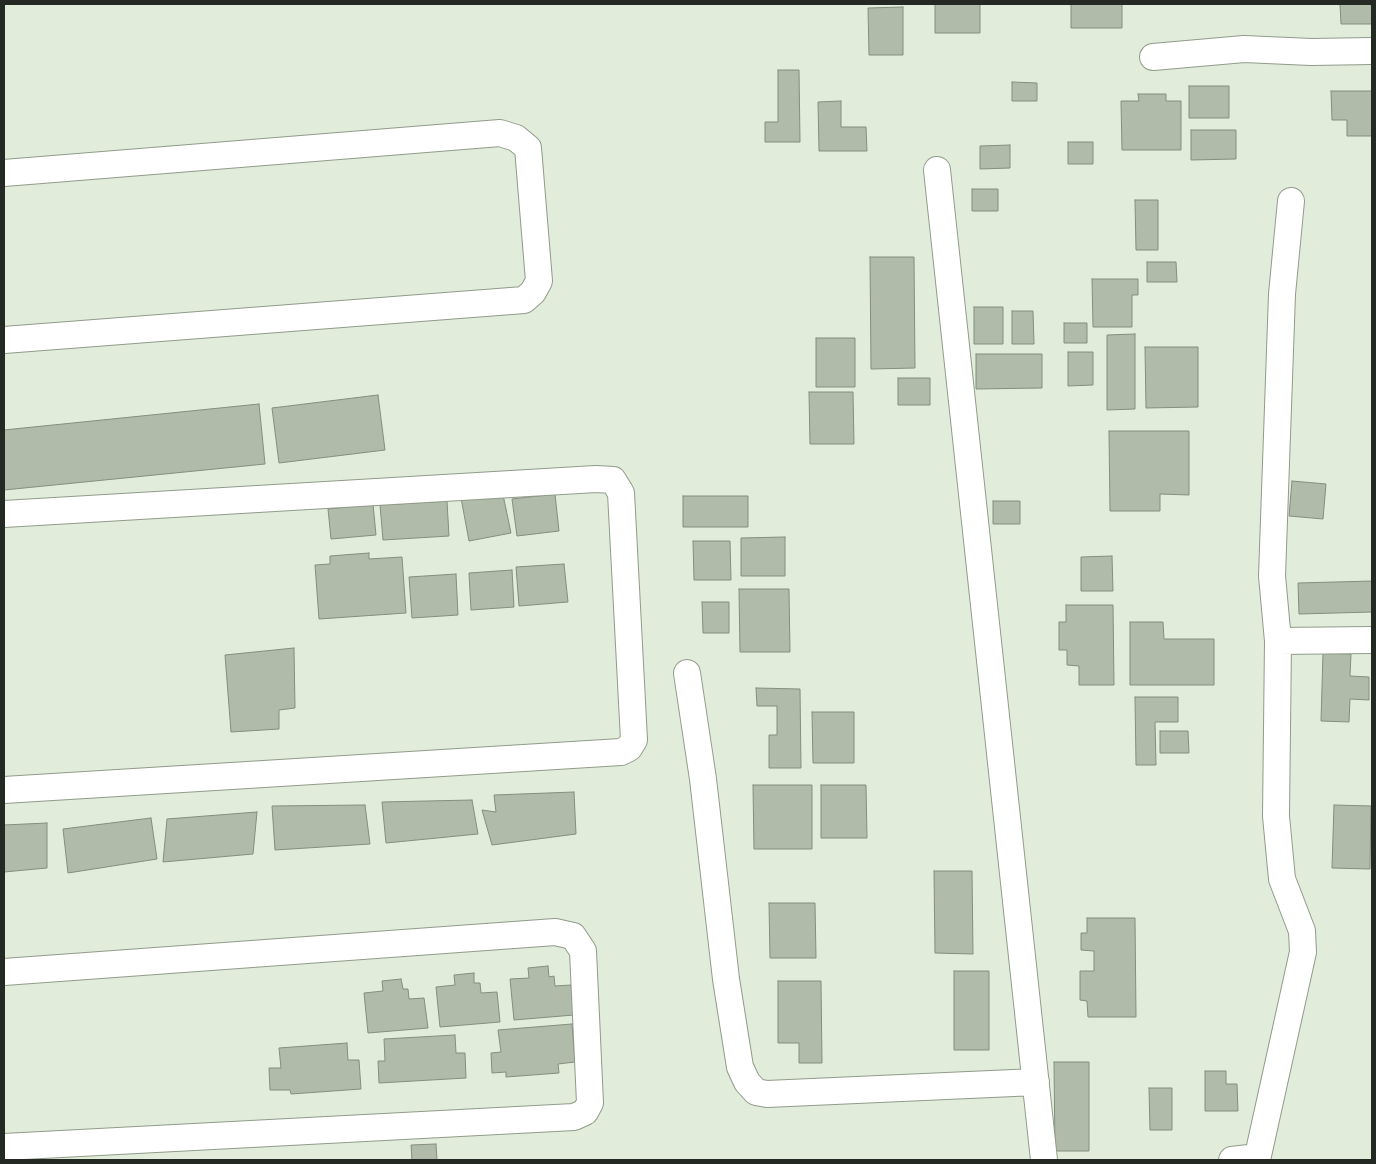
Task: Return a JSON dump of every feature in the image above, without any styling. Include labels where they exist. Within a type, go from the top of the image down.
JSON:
[{"type":"street","points":[[1153,57],[1244,49],[1311,52],[1372,51]]},
{"type":"street","points":[[4,173],[500,133],[516,138],[528,148],[539,281],[533,292],[524,300],[4,340]]},
{"type":"street","points":[[937,170],[1044,1160]]},
{"type":"street","points":[[1249,1159],[1303,952],[1302,931],[1282,880],[1276,816],[1278,641],[1272,576],[1282,294],[1291,201]]},
{"type":"street","points":[[4,514],[596,479],[613,480],[621,493],[634,740],[629,748],[621,752],[4,790]]},
{"type":"street","points":[[1278,641],[1372,640]]},
{"type":"street","points":[[687,673],[703,779],[726,978],[740,1067],[747,1082],[756,1092],[767,1094],[1036,1082]]},
{"type":"street","points":[[4,972],[555,932],[573,936],[583,951],[590,1103],[585,1112],[574,1117],[4,1147]]},
{"type":"building","points":[[935,4],[980,4],[980,33],[935,33]]},
{"type":"building","points":[[1071,4],[1122,4],[1122,28],[1071,28]]},
{"type":"building","points":[[1340,4],[1372,4],[1372,24],[1341,24]]},
{"type":"building","points":[[903,7],[903,55],[869,55],[868,8]]},
{"type":"building","points":[[778,70],[799,70],[800,142],[765,142],[765,122],[778,122]]},
{"type":"building","points":[[1012,82],[1037,83],[1037,101],[1012,101]]},
{"type":"building","points":[[1189,86],[1229,86],[1229,118],[1189,118]]},
{"type":"building","points":[[1331,91],[1372,91],[1372,136],[1347,136],[1347,120],[1332,120]]},
{"type":"building","points":[[1138,94],[1166,94],[1166,101],[1181,101],[1181,150],[1122,150],[1121,101],[1139,101]]},
{"type":"building","points":[[841,101],[841,127],[866,127],[867,151],[819,151],[818,102]]},
{"type":"building","points":[[1191,130],[1236,130],[1236,159],[1191,160]]},
{"type":"building","points":[[1068,142],[1093,142],[1093,164],[1068,164]]},
{"type":"building","points":[[1010,145],[1010,168],[980,169],[980,146]]},
{"type":"building","points":[[972,189],[998,189],[998,211],[972,211]]},
{"type":"building","points":[[1135,200],[1158,200],[1158,250],[1136,250]]},
{"type":"building","points":[[870,257],[914,257],[915,368],[871,369]]},
{"type":"building","points":[[1147,262],[1176,262],[1177,282],[1147,282]]},
{"type":"building","points":[[1092,279],[1138,279],[1138,295],[1132,295],[1132,327],[1093,327]]},
{"type":"building","points":[[974,307],[1003,307],[1003,344],[974,344]]},
{"type":"building","points":[[1012,311],[1033,311],[1034,344],[1012,344]]},
{"type":"building","points":[[1064,323],[1087,323],[1087,343],[1064,343]]},
{"type":"building","points":[[1135,334],[1135,409],[1107,410],[1107,335]]},
{"type":"building","points":[[816,338],[855,338],[855,387],[816,387]]},
{"type":"building","points":[[1145,347],[1198,347],[1198,407],[1146,408]]},
{"type":"building","points":[[1068,352],[1093,352],[1093,385],[1068,386]]},
{"type":"building","points":[[976,354],[1042,354],[1042,388],[976,389]]},
{"type":"building","points":[[898,378],[930,378],[930,405],[898,405]]},
{"type":"building","points":[[809,392],[853,392],[854,444],[810,444]]},
{"type":"building","points":[[378,395],[385,450],[279,463],[272,408]]},
{"type":"building","points":[[259,404],[265,464],[4,490],[4,430]]},
{"type":"building","points":[[1109,431],[1189,431],[1189,495],[1160,494],[1160,511],[1110,511]]},
{"type":"building","points":[[1292,481],[1326,484],[1323,519],[1289,516]]},
{"type":"building","points":[[502,490],[511,533],[469,541],[461,498]]},
{"type":"building","points":[[555,494],[559,531],[517,536],[512,499]]},
{"type":"building","points":[[683,496],[748,496],[748,527],[683,527]]},
{"type":"building","points":[[447,501],[449,536],[383,540],[380,505]]},
{"type":"building","points":[[993,501],[1020,501],[1020,524],[993,524]]},
{"type":"building","points":[[373,504],[376,535],[331,539],[328,509]]},
{"type":"building","points":[[785,537],[785,576],[741,576],[741,538]]},
{"type":"building","points":[[693,541],[730,541],[731,580],[694,580]]},
{"type":"building","points":[[369,553],[369,559],[402,557],[406,613],[319,619],[315,565],[330,564],[330,556]]},
{"type":"building","points":[[1112,556],[1113,591],[1081,591],[1081,557]]},
{"type":"building","points":[[564,564],[568,602],[519,606],[516,567]]},
{"type":"building","points":[[512,570],[514,607],[471,610],[469,573]]},
{"type":"building","points":[[456,574],[458,615],[412,618],[409,577]]},
{"type":"building","points":[[1372,581],[1372,612],[1299,614],[1298,583]]},
{"type":"building","points":[[739,589],[789,589],[790,652],[740,652]]},
{"type":"building","points":[[702,602],[729,602],[729,633],[703,633]]},
{"type":"building","points":[[1066,605],[1113,605],[1114,685],[1079,685],[1079,666],[1067,665],[1067,650],[1059,650],[1059,622],[1066,622]]},
{"type":"building","points":[[1130,622],[1163,622],[1164,639],[1214,639],[1214,685],[1130,685]]},
{"type":"building","points":[[294,648],[295,708],[279,710],[279,729],[231,732],[225,655]]},
{"type":"building","points":[[1323,653],[1351,654],[1350,676],[1369,677],[1369,700],[1350,699],[1349,722],[1321,721]]},
{"type":"building","points":[[756,688],[800,689],[801,768],[769,768],[769,735],[777,735],[777,706],[757,706]]},
{"type":"building","points":[[1135,697],[1178,697],[1178,722],[1155,722],[1156,765],[1136,765]]},
{"type":"building","points":[[812,712],[854,712],[854,763],[813,763]]},
{"type":"building","points":[[1160,731],[1188,731],[1189,753],[1160,753]]},
{"type":"building","points":[[753,785],[812,785],[812,849],[754,849]]},
{"type":"building","points":[[821,785],[866,785],[867,838],[821,838]]},
{"type":"building","points":[[574,792],[576,834],[492,845],[482,810],[496,812],[494,795]]},
{"type":"building","points":[[472,800],[478,834],[386,843],[382,802]]},
{"type":"building","points":[[365,805],[370,844],[275,850],[272,806]]},
{"type":"building","points":[[1334,805],[1371,806],[1370,869],[1332,868]]},
{"type":"building","points":[[257,812],[253,854],[163,862],[167,819]]},
{"type":"building","points":[[151,818],[157,859],[68,873],[63,829]]},
{"type":"building","points":[[47,823],[47,868],[4,872],[4,825]]},
{"type":"building","points":[[934,871],[972,871],[973,954],[935,953]]},
{"type":"building","points":[[769,903],[815,903],[816,958],[770,958]]},
{"type":"building","points":[[1087,918],[1135,918],[1136,1017],[1088,1017],[1087,1001],[1080,1000],[1080,971],[1094,971],[1094,951],[1081,950],[1081,933],[1087,933]]},
{"type":"building","points":[[548,966],[549,977],[554,976],[555,986],[571,985],[574,1015],[514,1020],[510,979],[529,978],[528,968]]},
{"type":"building","points":[[954,971],[989,971],[989,1050],[954,1050]]},
{"type":"building","points":[[474,973],[474,983],[480,983],[481,993],[497,992],[500,1022],[440,1027],[436,987],[455,985],[454,975]]},
{"type":"building","points":[[401,979],[403,989],[408,989],[409,999],[424,998],[428,1028],[368,1033],[364,993],[383,991],[382,981]]},
{"type":"building","points":[[778,981],[821,981],[822,1063],[799,1063],[799,1043],[778,1043]]},
{"type":"building","points":[[572,1024],[575,1062],[558,1064],[559,1073],[506,1077],[506,1072],[492,1073],[491,1053],[501,1052],[498,1030]]},
{"type":"building","points":[[455,1035],[456,1053],[465,1053],[466,1078],[379,1083],[378,1061],[385,1061],[384,1039]]},
{"type":"building","points":[[347,1043],[348,1060],[359,1060],[361,1089],[291,1094],[290,1090],[270,1090],[269,1068],[281,1068],[279,1048]]},
{"type":"building","points":[[1054,1062],[1089,1062],[1089,1151],[1055,1151]]},
{"type":"building","points":[[1205,1071],[1226,1071],[1226,1084],[1237,1084],[1238,1111],[1205,1111]]},
{"type":"building","points":[[1149,1088],[1172,1088],[1172,1130],[1150,1130]]},
{"type":"building","points":[[436,1144],[437,1160],[412,1160],[411,1145]]}]
